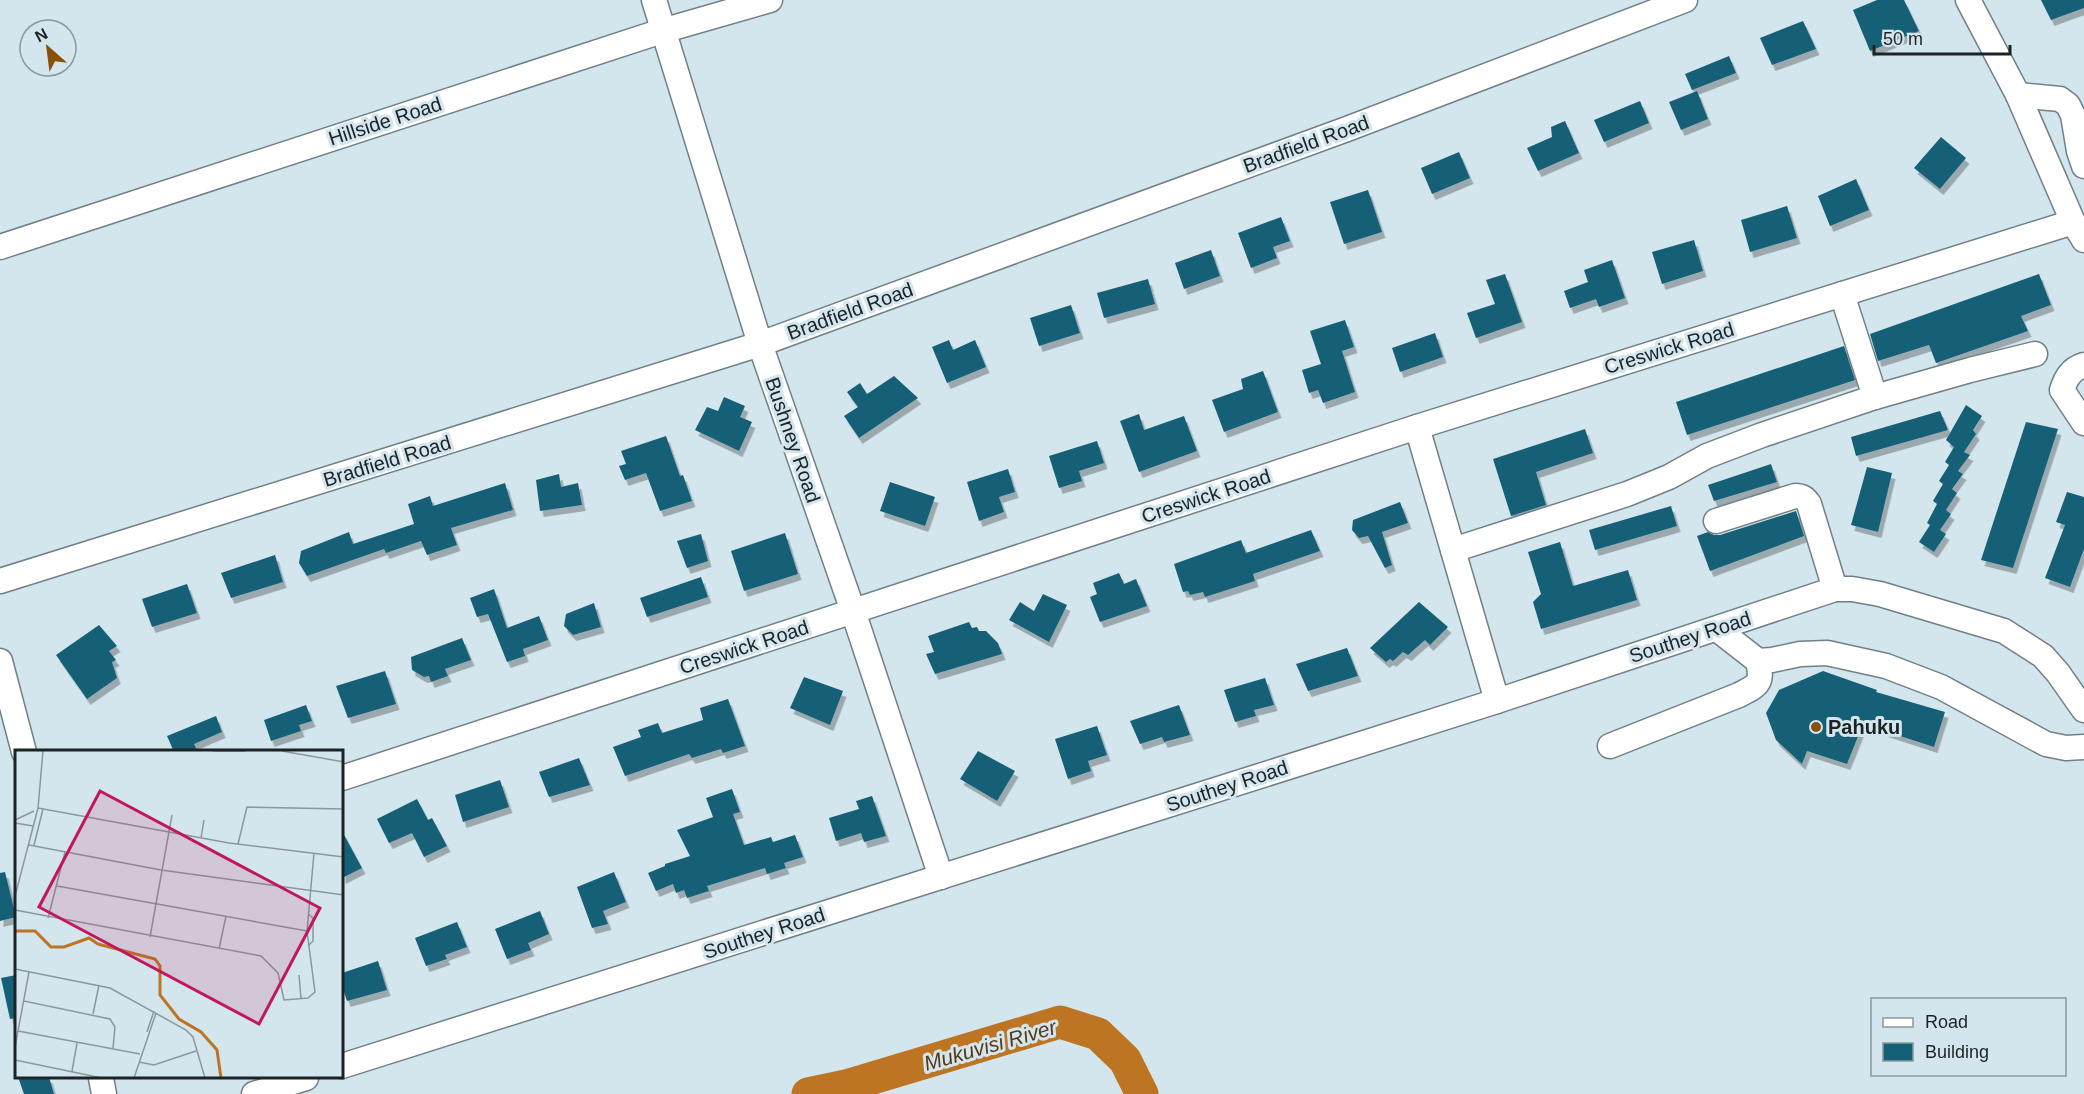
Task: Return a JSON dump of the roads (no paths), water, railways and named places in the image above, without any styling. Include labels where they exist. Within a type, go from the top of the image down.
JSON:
[{"type":"street","name":"Bushney Road","points":[[654,0],[760,344],[853,611],[941,877]]},
{"type":"street","name":"Hillside Road","points":[[0,247],[662,31],[770,0]]},
{"type":"street","name":"Bradfield Road","points":[[0,581],[760,344],[1347,129],[1685,0]]},
{"type":"street","points":[[1968,0],[2018,95],[2078,231]]},
{"type":"street","points":[[2018,95],[2060,99],[2068,105],[2073,115],[2084,166]]},
{"type":"street","name":"Creswick Road","points":[[344,777],[1417,427],[1842,294],[2078,231]]},
{"type":"street","points":[[1842,294],[1875,397]]},
{"type":"street","points":[[1453,550],[1627,494],[1669,477],[1707,456],[1762,435],[1875,397],[2035,354]]},
{"type":"street","points":[[2084,365],[2075,368],[2065,380],[2062,390],[2084,423]]},
{"type":"street","points":[[1417,427],[1497,700]]},
{"type":"street","points":[[1716,521],[1795,496],[1806,499],[1835,589]]},
{"type":"street","name":"Southey Road","points":[[344,1065],[1497,700],[1835,589],[1852,589],[1880,594],[2004,631],[2043,656],[2084,710]]},
{"type":"street","points":[[1610,746],[1739,695],[1759,682],[1761,675],[1758,661],[1717,629]]},
{"type":"street","points":[[1758,661],[1800,654],[1827,653],[1886,666],[1941,687],[2046,744],[2066,748],[2084,747]]},
{"type":"street","points":[[0,661],[23,750]]},
{"type":"street","points":[[100,1079],[104,1094]]},
{"type":"street","points":[[254,1094],[300,1079]]},
{"type":"waterway","name":"Mukuvisi River","points":[[808,1094],[846,1086],[1060,1022],[1098,1034],[1125,1060],[1142,1094]]},
{"type":"place","name":"Pahuku","points":[[1816,727]]}]
